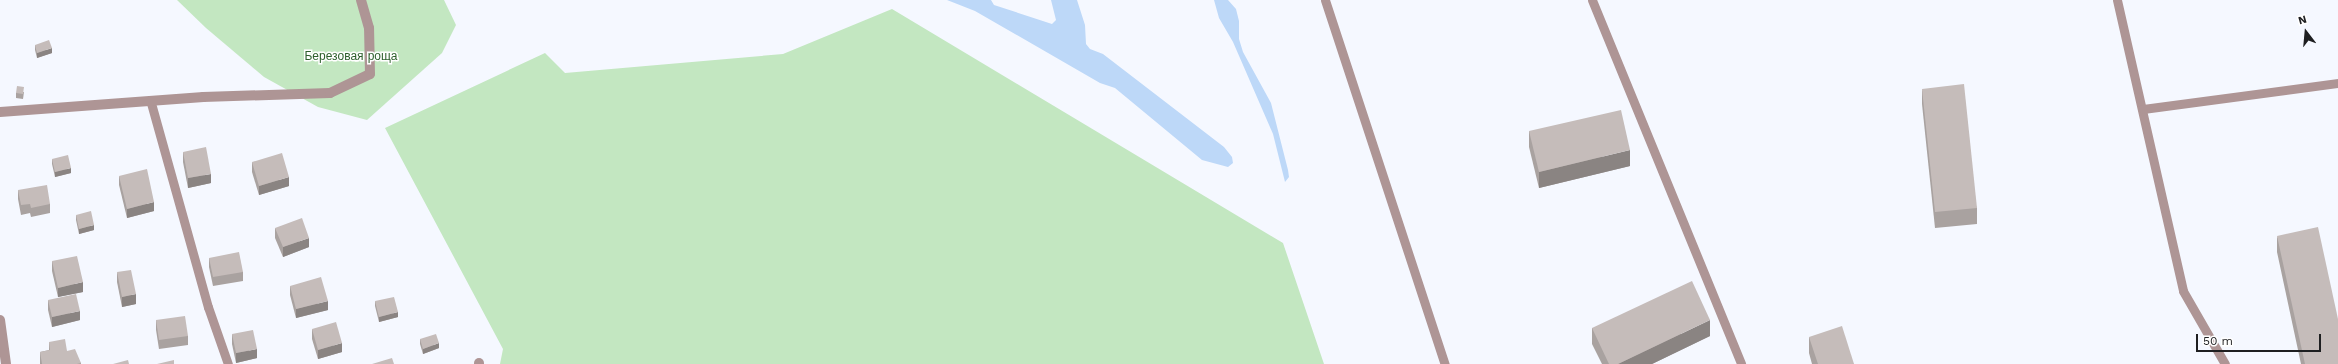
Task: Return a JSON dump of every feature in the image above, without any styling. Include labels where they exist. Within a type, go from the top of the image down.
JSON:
[{"type":"street","points":[[0,112],[203,97],[330,93],[370,74],[369,28],[361,0]]},
{"type":"street","points":[[0,320],[6,364]]},
{"type":"lane","points":[[1325,0],[1445,364]]},
{"type":"lane","points":[[1592,0],[1741,364]]},
{"type":"lane","points":[[2117,0],[2143,109],[2183,291],[2225,364]]},
{"type":"lane","points":[[2143,109],[2338,83]]},
{"type":"lane","points":[[151,102],[208,307],[228,364]]},
{"type":"green space","name":"Березовая роща","points":[[177,0],[444,0],[456,25],[442,53],[367,120],[318,107],[264,77],[206,28]]},
{"type":"green space","points":[[892,9],[1283,243],[1324,364],[500,364],[503,349],[385,128],[545,53],[565,73],[783,54]]},
{"type":"water","points":[[947,0],[991,0],[994,5],[1052,24],[1056,20],[1051,0],[1077,0],[1085,25],[1086,44],[1090,49],[1103,54],[1224,147],[1232,157],[1233,163],[1228,167],[1202,160],[1115,88],[1100,83],[975,11]]},
{"type":"water","points":[[1214,0],[1228,0],[1236,9],[1239,21],[1239,39],[1243,52],[1271,103],[1288,170],[1289,177],[1285,182],[1273,134],[1233,42],[1219,18]]},
{"type":"building","points":[[49,40],[52,48],[37,53],[35,45]]},
{"type":"building","points":[[1964,84],[1977,208],[1935,212],[1922,89]]},
{"type":"building","points":[[17,86],[24,87],[23,94],[16,93]]},
{"type":"building","points":[[1621,110],[1630,150],[1539,172],[1529,131]]},
{"type":"building","points":[[206,147],[211,174],[188,178],[183,152]]},
{"type":"building","points":[[282,153],[289,177],[259,186],[252,162]]},
{"type":"building","points":[[68,155],[71,168],[55,172],[52,159]]},
{"type":"building","points":[[147,169],[154,202],[127,209],[119,176]]},
{"type":"building","points":[[47,185],[50,204],[31,208],[30,204],[21,205],[18,190]]},
{"type":"building","points":[[91,211],[94,225],[79,229],[76,215]]},
{"type":"building","points":[[302,218],[309,238],[283,247],[275,228]]},
{"type":"building","points":[[2318,227],[2338,319],[2338,364],[2305,364],[2277,236]]},
{"type":"building","points":[[239,252],[243,272],[213,277],[209,258]]},
{"type":"building","points":[[77,256],[83,282],[58,288],[52,261]]},
{"type":"building","points":[[131,270],[136,294],[122,297],[117,272]]},
{"type":"building","points":[[321,277],[328,301],[296,309],[290,286]]},
{"type":"building","points":[[1692,281],[1710,320],[1618,364],[1609,364],[1592,328]]},
{"type":"building","points":[[76,294],[80,311],[52,317],[48,300]]},
{"type":"building","points":[[394,297],[398,312],[379,317],[375,301]]},
{"type":"building","points":[[185,316],[188,336],[159,340],[156,320]]},
{"type":"building","points":[[336,322],[342,343],[318,350],[312,329]]},
{"type":"building","points":[[1842,326],[1854,364],[1818,364],[1809,337]]},
{"type":"building","points":[[253,330],[257,349],[236,353],[232,334]]},
{"type":"building","points":[[436,334],[439,343],[423,349],[420,339]]},
{"type":"building","points":[[65,339],[67,351],[75,349],[81,363],[42,364],[40,352],[50,350],[49,342]]},
{"type":"building","points":[[392,358],[394,364],[372,364]]},
{"type":"building","points":[[128,360],[129,364],[113,364]]},
{"type":"building","points":[[174,360],[174,364],[157,364]]}]
